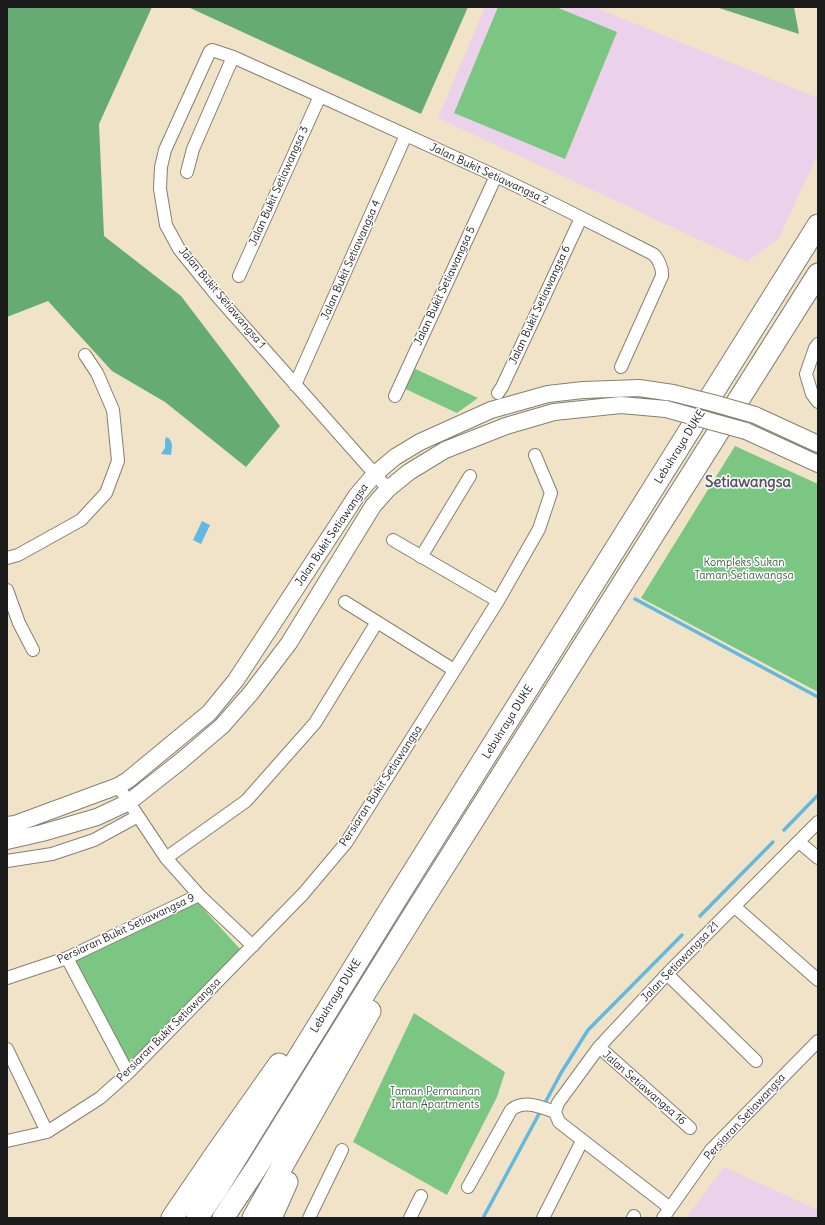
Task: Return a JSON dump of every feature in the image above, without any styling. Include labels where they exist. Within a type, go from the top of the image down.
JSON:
[{"type":"highway","name":"Lebuhraya DUKE","points":[[197,1218],[217,1189],[395,901],[818,225]]},
{"type":"highway","name":"Lebuhraya DUKE","points":[[223,1218],[257,1167],[416,910],[818,274]]},
{"type":"highway","points":[[172,1218],[221,1146],[395,901]]},
{"type":"highway","points":[[253,1218],[401,956],[416,910]]},
{"type":"highway","points":[[271,1218],[329,1083]]},
{"type":"street","name":"Jalan Bukit Setiawangsa 2","points":[[210,51],[214,50],[233,57],[496,176],[657,257],[663,272],[621,367]]},
{"type":"street","name":"Jalan Bukit Setiawangsa 1","points":[[210,51],[165,150],[161,167],[160,189],[166,225],[179,249],[217,296],[388,488]]},
{"type":"street","points":[[187,172],[193,149],[233,57]]},
{"type":"street","name":"Jalan Bukit Setiawangsa 3","points":[[238,276],[320,96]]},
{"type":"street","name":"Jalan Bukit Setiawangsa 4","points":[[295,385],[406,135]]},
{"type":"street","name":"Jalan Bukit Setiawangsa 5","points":[[395,396],[496,176]]},
{"type":"street","name":"Jalan Bukit Setiawangsa 6","points":[[498,393],[581,218]]},
{"type":"street","points":[[818,344],[814,348],[806,374],[812,394],[818,402]]},
{"type":"street","points":[[7,558],[18,555],[82,520],[106,493],[118,461],[113,410],[97,373],[85,355]]},
{"type":"street","name":"Jalan Bukit Setiawangsa","points":[[7,825],[15,824],[118,786],[128,780],[209,712],[236,680],[357,495],[375,474],[395,457],[420,442],[491,410],[548,394],[583,390],[639,388],[673,393],[755,415],[818,444]]},
{"type":"street","name":"Jalan Bukit Setiawangsa","points":[[7,841],[42,833],[97,816],[129,802],[222,726],[251,694],[289,643],[373,506],[388,488],[409,472],[445,450],[506,426],[554,412],[621,405],[666,409],[746,431],[818,464]]},
{"type":"street","name":"Persiaran Bukit Setiawangsa","points":[[7,1141],[47,1132],[100,1098],[128,1073],[253,946],[303,894],[346,843],[498,601],[539,529],[551,492],[535,455]]},
{"type":"street","points":[[421,557],[470,476]]},
{"type":"street","points":[[393,540],[498,601]]},
{"type":"street","points":[[7,590],[19,623],[33,650]]},
{"type":"street","points":[[345,602],[454,670]]},
{"type":"street","points":[[166,858],[246,801],[315,723],[377,622]]},
{"type":"street","points":[[118,786],[166,858],[199,894],[253,946]]},
{"type":"street","points":[[7,861],[52,854],[94,840],[138,816]]},
{"type":"street","name":"Jalan Setiawangsa 21","points":[[551,1111],[599,1048],[667,974],[800,842],[818,822]]},
{"type":"street","points":[[800,842],[818,858]]},
{"type":"street","name":"Persiaran Bukit Setiawangsa 9","points":[[7,978],[67,958],[199,894]]},
{"type":"street","points":[[735,906],[818,980]]},
{"type":"street","points":[[67,958],[128,1073]]},
{"type":"street","points":[[667,974],[756,1061]]},
{"type":"street","name":"Persiaran Setiawangsa","points":[[667,1213],[711,1150],[818,1041]]},
{"type":"street","name":"Jalan Setiawangsa 16","points":[[599,1048],[690,1128]]},
{"type":"street","points":[[7,1049],[47,1132]]},
{"type":"street","points":[[468,1187],[512,1110],[517,1105],[533,1105],[551,1111],[559,1122],[667,1213]]},
{"type":"street","points":[[543,1218],[582,1141]]},
{"type":"street","points":[[309,1218],[342,1150]]},
{"type":"street","points":[[410,1218],[421,1196]]},
{"type":"shaded area","points":[[485,7],[594,7],[818,98],[818,154],[779,238],[747,262],[438,118]]},
{"type":"shaded area","points":[[724,1167],[818,1210],[818,1218],[686,1218]]},
{"type":"green space","points":[[7,7],[152,7],[99,124],[104,236],[181,296],[280,426],[246,467],[165,402],[112,371],[48,301],[7,317]]},
{"type":"green space","points":[[188,7],[468,7],[421,114]]},
{"type":"green space","points":[[498,7],[556,7],[617,32],[565,159],[454,113]]},
{"type":"green space","points":[[716,7],[794,7],[799,34]]},
{"type":"green space","points":[[409,366],[478,398],[457,413],[399,386]]},
{"type":"green space","name":"Kompleks Sukan Taman Setiawangsa","points":[[735,446],[818,484],[818,692],[641,598]]},
{"type":"green space","points":[[197,902],[241,950],[129,1064],[74,961]]},
{"type":"green space","name":"Taman Permainan Intan Apartments","points":[[414,1013],[505,1072],[497,1097],[447,1195],[353,1142]]},
{"type":"water","points":[[166,437],[169,438],[171,442],[171,455],[161,454],[165,448]]},
{"type":"water","points":[[202,521],[210,525],[201,544],[193,540]]},
{"type":"waterway","points":[[635,599],[818,697]]},
{"type":"waterway","points":[[784,830],[818,795]]},
{"type":"waterway","points":[[700,916],[773,842]]},
{"type":"waterway","points":[[483,1218],[561,1073],[588,1030],[682,935]]},
{"type":"district","name":"Setiawangsa","points":[[748,483]]}]
